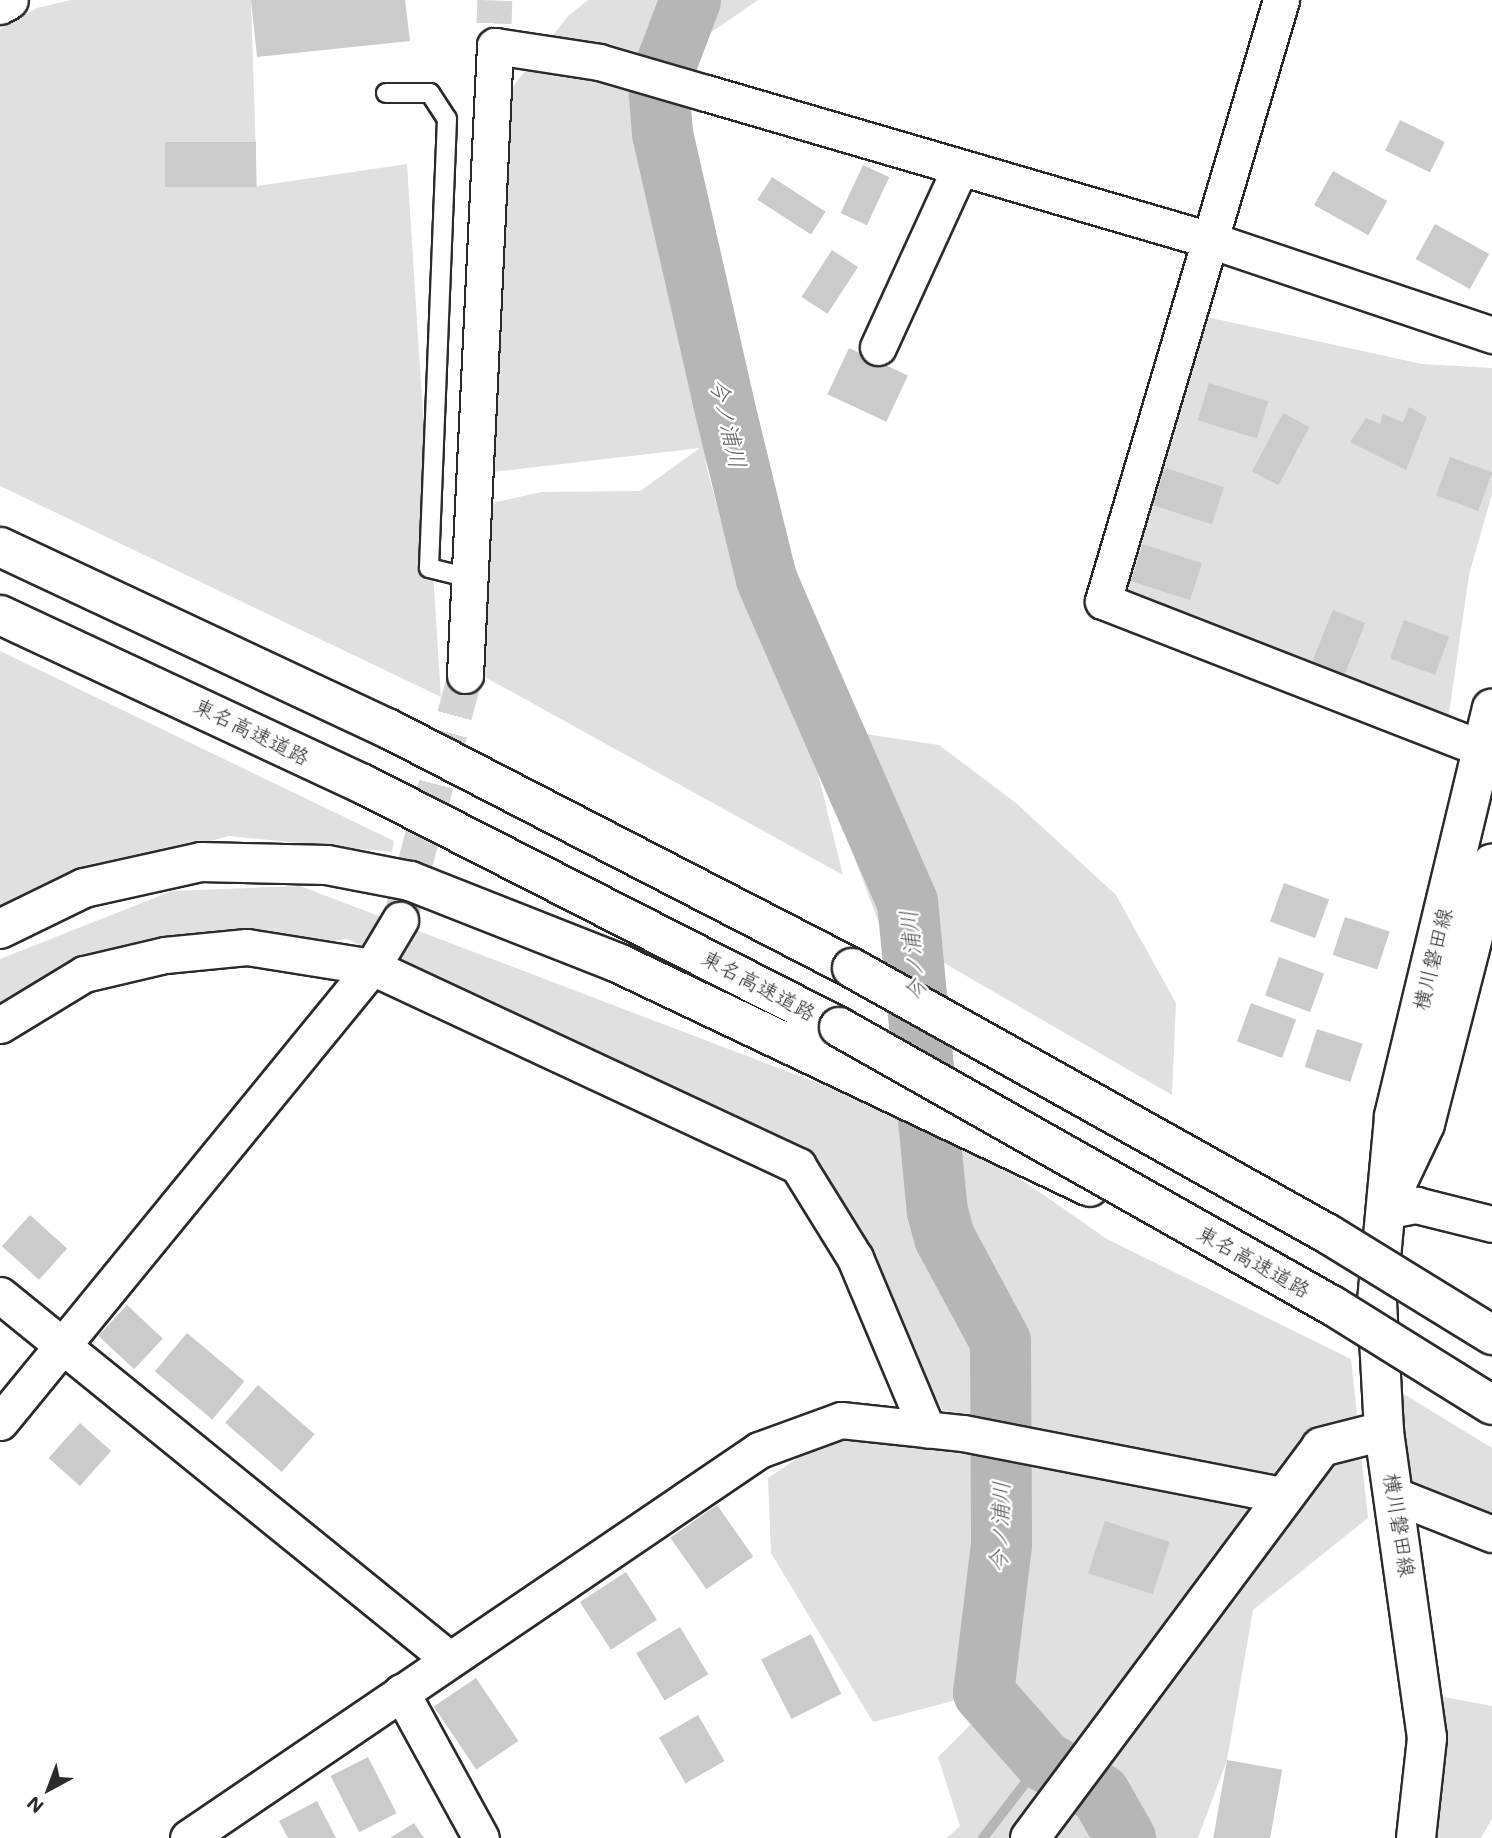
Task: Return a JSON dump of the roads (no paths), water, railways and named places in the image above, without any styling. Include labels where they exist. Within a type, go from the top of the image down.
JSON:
[{"type":"main road","points":[[0,5],[9,0]]},
{"type":"main road","points":[[0,519],[127,608]]},
{"type":"main road","points":[[0,547],[389,729],[852,968],[1293,1214],[1492,1335]]},
{"type":"main road","name":"東名高速道路","points":[[0,615],[363,784],[836,1044],[1333,1306],[1492,1405]]},
{"type":"main road","name":"横川磐田線","points":[[1416,1838],[1427,1738],[1396,1496],[1384,1431],[1377,1301],[1394,1116],[1492,709]]},
{"type":"main road","points":[[0,929],[84,888],[145,870],[262,860],[327,865],[410,881],[836,1044]]},
{"type":"main road","name":"横川磐田線","points":[[1384,1211],[1425,1124],[1492,863]]},
{"type":"main road","points":[[1034,1833],[1281,1495],[1321,1447],[1384,1431]]},
{"type":"street","points":[[1281,0],[1103,601],[1483,749]]},
{"type":"street","points":[[465,675],[495,34],[1210,240],[1492,335]]},
{"type":"street","points":[[878,347],[960,168]]},
{"type":"street","points":[[0,1422],[372,967],[400,920]]},
{"type":"street","points":[[0,1025],[84,974],[165,955],[247,947],[372,967],[798,1167],[855,1258],[927,1429]]},
{"type":"street","points":[[1384,1211],[1416,1205],[1492,1224]]},
{"type":"street","points":[[0,1295],[449,1659]]},
{"type":"street","points":[[188,1838],[759,1450],[841,1420],[963,1433],[1281,1495]]},
{"type":"street","points":[[1396,1496],[1492,1534]]},
{"type":"street","points":[[401,1692],[481,1838]]},
{"type":"lane","points":[[386,93],[430,93],[447,119],[429,568],[469,578]]},
{"type":"waterway","name":"今ノ浦川","points":[[690,0],[658,84],[662,133],[722,398],[766,579],[907,901],[937,1211],[944,1237],[1000,1341],[1001,1544],[983,1692],[1043,1760],[1100,1794],[1125,1838]]},
{"type":"waterway","points":[[983,1838],[1043,1760]]},
{"type":"tunnel","points":[[494,23],[495,0]]},
{"type":"tunnel","points":[[400,920],[465,675]]}]
